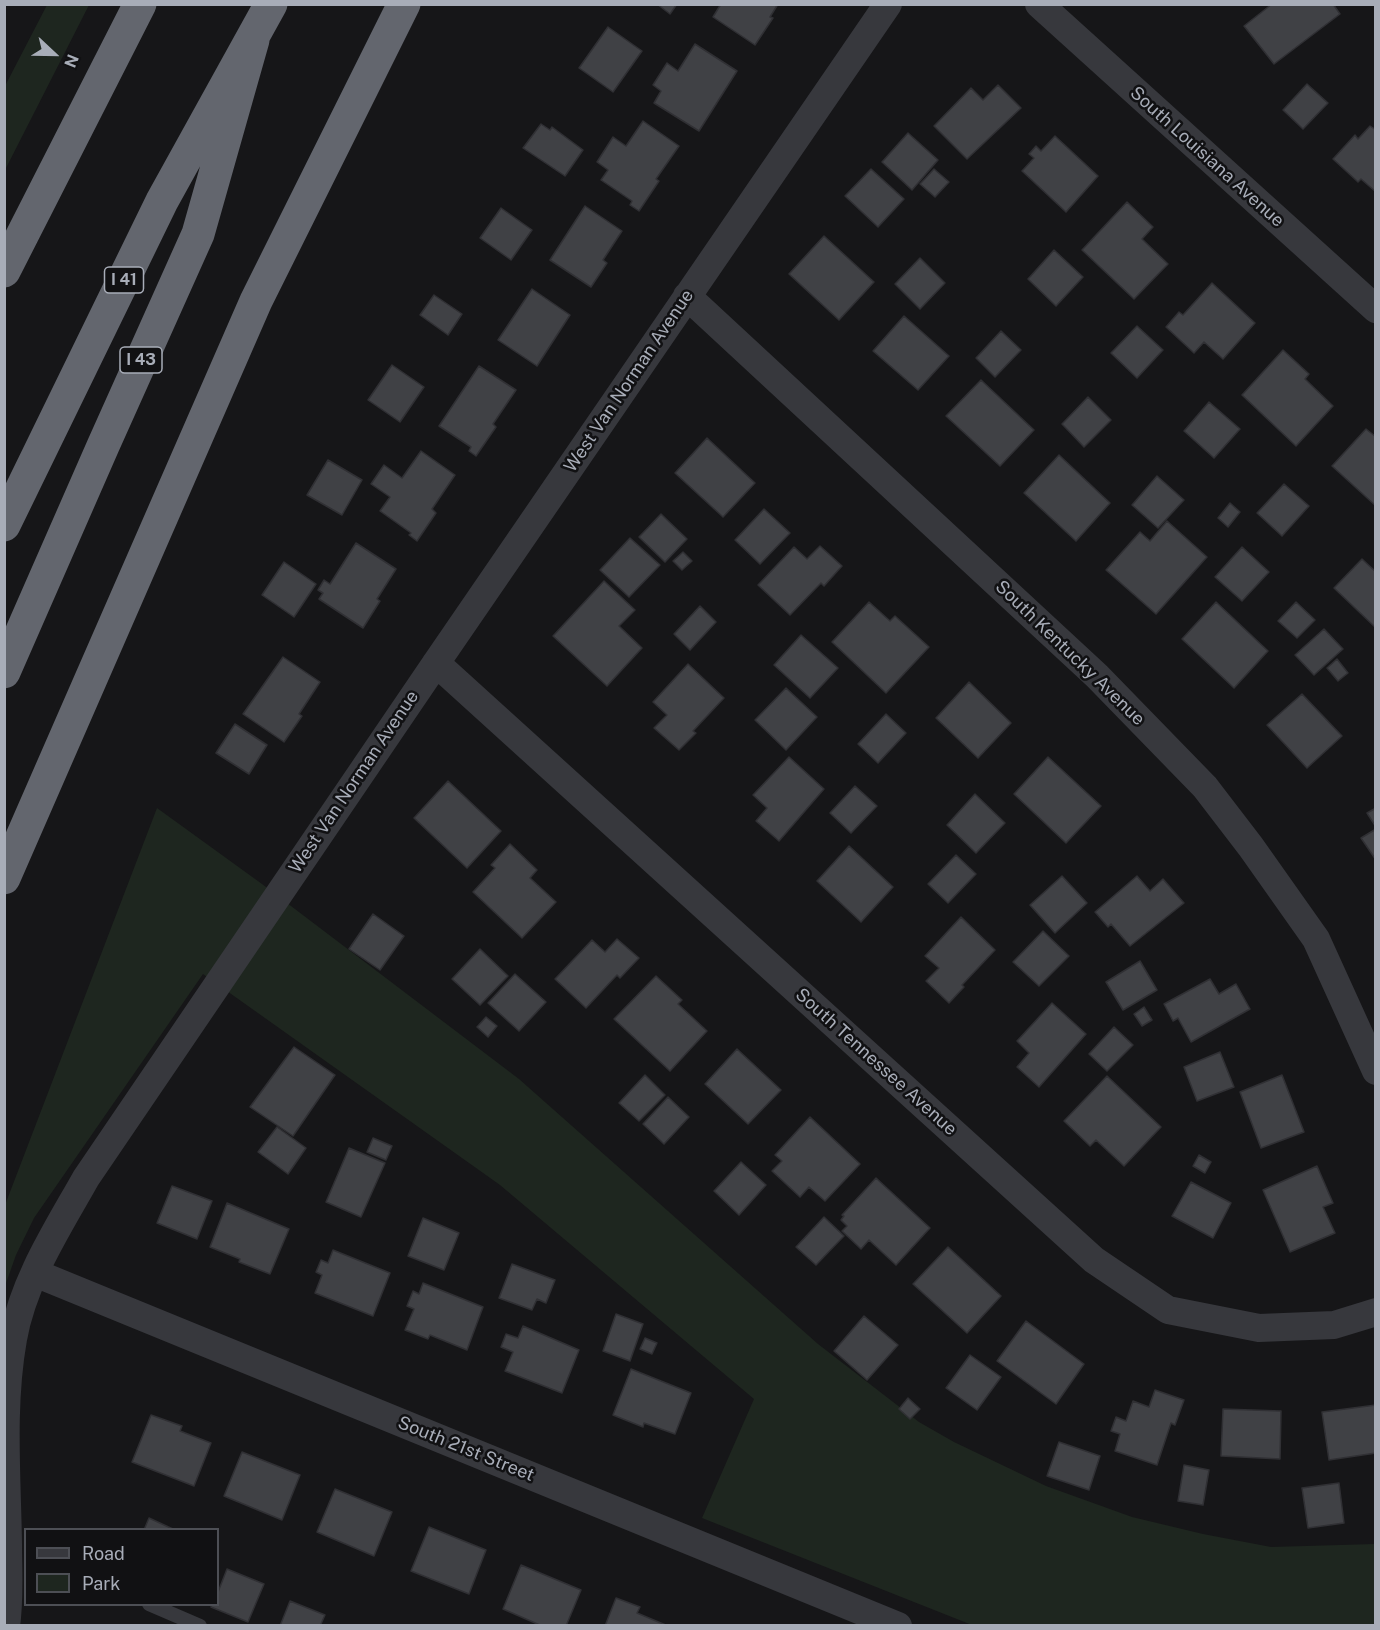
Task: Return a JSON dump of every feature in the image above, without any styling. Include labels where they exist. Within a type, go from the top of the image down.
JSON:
[{"type":"highway","points":[[4,271],[140,4]]},
{"type":"highway","name":"I 41","points":[[4,525],[162,201],[271,4]]},
{"type":"highway","points":[[4,878],[256,301],[404,4]]},
{"type":"highway","name":"I 43","points":[[4,672],[198,234],[253,39]]},
{"type":"street","name":"West Van Norman Avenue","points":[[6,1626],[17,1550],[8,1377],[13,1337],[35,1273],[86,1178],[888,4]]},
{"type":"street","name":"South Louisiana Avenue","points":[[1039,4],[1376,309]]},
{"type":"street","name":"South Kentucky Avenue","points":[[687,296],[1097,676],[1205,787],[1316,939],[1376,1071]]},
{"type":"street","name":"South Tennessee Avenue","points":[[436,663],[1094,1260],[1168,1310],[1258,1328],[1334,1324],[1376,1312]]},
{"type":"street","name":"South 21st Street","points":[[35,1273],[898,1626]]},
{"type":"lane","points":[[151,1606],[200,1626]]},
{"type":"green space","points":[[47,5],[89,5],[5,170],[5,86]]},
{"type":"green space","points":[[157,808],[262,884],[519,1079],[818,1344],[919,1422],[954,1442],[1046,1486],[1132,1517],[1271,1547],[1375,1544],[1375,1625],[972,1625],[702,1518],[754,1399],[500,1185],[203,974],[34,1218],[16,1255],[5,1286],[5,1205]]},
{"type":"building","points":[[657,4],[677,4],[670,14]]},
{"type":"building","points":[[721,4],[778,4],[770,17],[773,18],[755,45],[713,17]]},
{"type":"building","points":[[1272,4],[1333,4],[1340,14],[1274,64],[1244,26]]},
{"type":"building","points":[[608,27],[642,51],[613,92],[579,68]]},
{"type":"building","points":[[695,44],[737,71],[699,131],[654,103],[661,91],[653,85],[667,63],[678,71]]},
{"type":"building","points":[[1307,84],[1328,103],[1303,129],[1283,110]]},
{"type":"building","points":[[998,85],[1021,108],[967,159],[934,126],[971,88],[983,100]]},
{"type":"building","points":[[643,121],[679,146],[656,179],[659,181],[639,211],[630,205],[632,201],[601,180],[608,170],[597,162],[613,137],[626,146]]},
{"type":"building","points":[[541,124],[550,130],[552,127],[583,150],[565,176],[523,148]]},
{"type":"building","points":[[1370,126],[1376,130],[1376,192],[1361,179],[1358,182],[1333,159],[1355,135],[1358,139]]},
{"type":"building","points":[[908,133],[938,160],[912,190],[882,162]]},
{"type":"building","points":[[1055,136],[1098,176],[1066,212],[1022,171],[1034,158],[1029,154],[1036,146],[1041,151]]},
{"type":"building","points":[[871,169],[904,199],[878,227],[845,196]]},
{"type":"building","points":[[934,169],[949,182],[935,197],[920,184]]},
{"type":"building","points":[[1127,202],[1153,227],[1142,239],[1168,264],[1134,299],[1082,250]]},
{"type":"building","points":[[585,206],[622,231],[603,260],[607,263],[591,287],[550,260]]},
{"type":"building","points":[[501,208],[532,230],[511,260],[480,238]]},
{"type":"building","points":[[824,236],[874,282],[839,320],[789,274]]},
{"type":"building","points":[[1054,250],[1083,277],[1056,306],[1028,279]]},
{"type":"building","points":[[920,258],[945,283],[920,309],[895,284]]},
{"type":"building","points":[[1212,283],[1255,323],[1223,359],[1204,342],[1194,353],[1166,327],[1179,312],[1183,315]]},
{"type":"building","points":[[532,289],[570,315],[537,366],[498,340]]},
{"type":"building","points":[[434,295],[462,314],[448,335],[420,315]]},
{"type":"building","points":[[904,316],[949,356],[918,390],[873,351]]},
{"type":"building","points":[[1137,326],[1163,350],[1137,378],[1111,353]]},
{"type":"building","points":[[1001,331],[1021,350],[995,377],[976,358]]},
{"type":"building","points":[[1283,350],[1309,374],[1305,379],[1333,406],[1296,446],[1242,395]]},
{"type":"building","points":[[392,365],[424,387],[400,422],[368,400]]},
{"type":"building","points":[[479,366],[516,390],[493,424],[496,427],[476,456],[469,451],[471,447],[439,426]]},
{"type":"building","points":[[981,380],[1034,430],[1000,466],[946,416]]},
{"type":"building","points":[[1088,397],[1111,420],[1084,447],[1062,424]]},
{"type":"building","points":[[1209,402],[1240,429],[1214,458],[1184,431]]},
{"type":"building","points":[[1366,429],[1376,437],[1376,506],[1332,466]]},
{"type":"building","points":[[707,438],[755,483],[723,517],[675,473]]},
{"type":"building","points":[[421,451],[455,475],[432,509],[436,513],[417,541],[409,535],[411,533],[380,511],[390,497],[371,484],[384,465],[402,478]]},
{"type":"building","points":[[1059,455],[1110,503],[1076,541],[1024,493]]},
{"type":"building","points":[[328,460],[362,480],[342,515],[307,495]]},
{"type":"building","points":[[1157,476],[1184,500],[1158,528],[1132,505]]},
{"type":"building","points":[[1284,484],[1309,506],[1282,536],[1257,513]]},
{"type":"building","points":[[1230,503],[1240,512],[1228,527],[1218,518]]},
{"type":"building","points":[[764,509],[790,533],[760,564],[735,540]]},
{"type":"building","points":[[661,514],[687,539],[665,562],[639,537]]},
{"type":"building","points":[[1167,521],[1207,557],[1156,614],[1106,570],[1140,532],[1150,541]]},
{"type":"building","points":[[630,538],[660,565],[629,597],[600,570]]},
{"type":"building","points":[[356,543],[396,569],[377,599],[380,601],[363,628],[319,599],[323,593],[318,590],[324,580],[330,584]]},
{"type":"building","points":[[820,546],[842,566],[824,586],[821,583],[790,615],[758,585],[794,547],[807,559]]},
{"type":"building","points":[[1242,547],[1269,572],[1242,601],[1215,577]]},
{"type":"building","points":[[683,552],[692,561],[682,570],[673,561]]},
{"type":"building","points":[[1362,559],[1376,572],[1376,628],[1334,588]]},
{"type":"building","points":[[284,562],[316,584],[294,617],[262,595]]},
{"type":"building","points":[[604,581],[635,610],[619,626],[642,648],[607,686],[553,636]]},
{"type":"building","points":[[869,602],[890,621],[895,616],[929,647],[886,693],[832,642]]},
{"type":"building","points":[[1216,602],[1268,651],[1234,688],[1182,639]]},
{"type":"building","points":[[1296,602],[1315,620],[1297,638],[1278,621]]},
{"type":"building","points":[[700,606],[716,622],[690,650],[674,634]]},
{"type":"building","points":[[1324,629],[1343,649],[1314,675],[1295,655]]},
{"type":"building","points":[[801,635],[838,668],[810,698],[774,665]]},
{"type":"building","points":[[283,657],[320,682],[299,714],[302,716],[284,742],[243,714]]},
{"type":"building","points":[[1337,659],[1348,673],[1338,681],[1327,668]]},
{"type":"building","points":[[688,664],[724,698],[693,731],[696,733],[679,750],[654,728],[667,715],[653,702]]},
{"type":"building","points":[[969,682],[1011,723],[978,758],[936,718]]},
{"type":"building","points":[[786,688],[817,717],[786,750],[755,720]]},
{"type":"building","points":[[1302,694],[1342,736],[1307,768],[1267,725]]},
{"type":"building","points":[[886,714],[906,733],[878,763],[858,744]]},
{"type":"building","points":[[235,724],[267,745],[249,774],[216,753]]},
{"type":"building","points":[[789,757],[824,789],[779,841],[756,821],[767,808],[753,795]]},
{"type":"building","points":[[1048,757],[1101,806],[1066,843],[1014,794]]},
{"type":"building","points":[[448,781],[501,831],[467,868],[414,818]]},
{"type":"building","points":[[855,786],[877,806],[851,833],[830,813]]},
{"type":"building","points":[[975,794],[1005,823],[976,853],[947,825]]},
{"type":"building","points":[[1376,808],[1376,827],[1367,813]]},
{"type":"building","points":[[1376,829],[1376,860],[1361,838]]},
{"type":"building","points":[[510,844],[537,870],[530,878],[556,902],[522,938],[473,892],[495,868],[491,865]]},
{"type":"building","points":[[849,846],[893,887],[861,922],[817,881]]},
{"type":"building","points":[[956,855],[976,874],[948,903],[928,884]]},
{"type":"building","points":[[1062,876],[1087,903],[1055,933],[1030,905]]},
{"type":"building","points":[[1137,876],[1150,891],[1163,879],[1184,903],[1130,946],[1111,924],[1108,927],[1095,912]]},
{"type":"building","points":[[373,914],[404,936],[380,970],[349,949]]},
{"type":"building","points":[[961,917],[995,950],[962,985],[964,987],[949,1003],[926,981],[939,968],[925,956]]},
{"type":"building","points":[[1043,931],[1069,956],[1039,986],[1013,962]]},
{"type":"building","points":[[617,939],[639,958],[620,978],[617,975],[586,1008],[555,979],[592,940],[605,952]]},
{"type":"building","points":[[480,949],[508,976],[480,1005],[452,979]]},
{"type":"building","points":[[1140,961],[1157,990],[1123,1010],[1106,982]]},
{"type":"building","points":[[515,974],[546,1002],[519,1031],[488,1003]]},
{"type":"building","points":[[656,976],[682,1000],[678,1004],[707,1031],[670,1071],[614,1019]]},
{"type":"building","points":[[1210,979],[1219,994],[1236,984],[1250,1009],[1191,1042],[1178,1018],[1173,1021],[1164,1004]]},
{"type":"building","points":[[1052,1003],[1086,1034],[1039,1087],[1017,1067],[1029,1053],[1017,1041]]},
{"type":"building","points":[[1144,1007],[1152,1020],[1142,1026],[1134,1014]]},
{"type":"building","points":[[486,1017],[497,1026],[488,1037],[477,1027]]},
{"type":"building","points":[[1114,1027],[1133,1045],[1107,1071],[1089,1054]]},
{"type":"building","points":[[294,1047],[335,1075],[293,1136],[250,1107]]},
{"type":"building","points":[[737,1049],[781,1090],[748,1124],[705,1084]]},
{"type":"building","points":[[1220,1052],[1234,1087],[1197,1101],[1184,1067]]},
{"type":"building","points":[[645,1075],[665,1095],[639,1121],[619,1103]]},
{"type":"building","points":[[1282,1075],[1304,1132],[1261,1148],[1240,1092]]},
{"type":"building","points":[[1107,1076],[1161,1127],[1124,1166],[1096,1140],[1090,1146],[1064,1121]]},
{"type":"building","points":[[668,1097],[689,1117],[664,1144],[643,1124]]},
{"type":"building","points":[[810,1117],[860,1164],[825,1201],[809,1187],[800,1197],[772,1171],[782,1161],[775,1155]]},
{"type":"building","points":[[277,1127],[306,1148],[288,1174],[258,1152]]},
{"type":"building","points":[[373,1138],[392,1146],[386,1160],[367,1152]]},
{"type":"building","points":[[349,1148],[385,1163],[361,1217],[326,1202]]},
{"type":"building","points":[[1199,1155],[1211,1162],[1205,1173],[1193,1166]]},
{"type":"building","points":[[741,1162],[766,1185],[739,1215],[714,1191]]},
{"type":"building","points":[[1317,1166],[1333,1203],[1323,1207],[1335,1233],[1290,1252],[1263,1190]]},
{"type":"building","points":[[876,1178],[930,1228],[896,1265],[869,1240],[861,1249],[842,1231],[847,1226],[841,1220],[844,1216],[842,1215]]},
{"type":"building","points":[[1191,1182],[1231,1203],[1213,1238],[1172,1216]]},
{"type":"building","points":[[172,1186],[212,1201],[197,1239],[157,1223]]},
{"type":"building","points":[[227,1203],[289,1229],[270,1274],[210,1247]]},
{"type":"building","points":[[824,1217],[844,1236],[816,1265],[796,1247]]},
{"type":"building","points":[[423,1218],[459,1233],[444,1270],[408,1256]]},
{"type":"building","points":[[948,1247],[1001,1296],[967,1333],[913,1284]]},
{"type":"building","points":[[333,1250],[390,1273],[373,1316],[315,1293],[322,1275],[316,1272],[321,1260],[328,1263]]},
{"type":"building","points":[[512,1264],[555,1280],[546,1303],[537,1299],[532,1310],[499,1298]]},
{"type":"building","points":[[423,1283],[483,1307],[467,1350],[430,1335],[428,1339],[405,1330],[414,1309],[407,1306],[413,1291],[419,1294]]},
{"type":"building","points":[[616,1314],[643,1324],[630,1361],[603,1351]]},
{"type":"building","points":[[864,1316],[898,1345],[867,1380],[834,1351]]},
{"type":"building","points":[[1026,1321],[1084,1364],[1056,1404],[997,1361]]},
{"type":"building","points":[[523,1326],[579,1350],[562,1393],[505,1371],[513,1352],[501,1347],[506,1334],[518,1338]]},
{"type":"building","points":[[645,1338],[657,1343],[652,1354],[640,1349]]},
{"type":"building","points":[[970,1355],[1001,1377],[977,1410],[946,1388]]},
{"type":"building","points":[[631,1369],[691,1393],[675,1434],[644,1423],[643,1427],[613,1415]]},
{"type":"building","points":[[1155,1390],[1184,1400],[1175,1425],[1171,1423],[1157,1465],[1115,1451],[1120,1434],[1111,1431],[1116,1417],[1126,1421],[1133,1401],[1149,1407]]},
{"type":"building","points":[[908,1398],[920,1409],[910,1419],[899,1409]]},
{"type":"building","points":[[1376,1405],[1376,1453],[1329,1460],[1322,1412]]},
{"type":"building","points":[[1223,1409],[1281,1411],[1280,1459],[1221,1456]]},
{"type":"building","points":[[151,1415],[182,1426],[180,1431],[211,1443],[194,1486],[132,1462]]},
{"type":"building","points":[[1059,1442],[1100,1456],[1089,1490],[1047,1476]]},
{"type":"building","points":[[242,1452],[300,1475],[282,1520],[224,1496]]},
{"type":"building","points":[[1184,1465],[1209,1470],[1203,1505],[1178,1501]]},
{"type":"building","points":[[1339,1483],[1344,1523],[1308,1528],[1302,1488]]},
{"type":"building","points":[[335,1489],[392,1512],[374,1556],[317,1532]]},
{"type":"building","points":[[149,1518],[171,1528],[145,1528]]},
{"type":"building","points":[[429,1527],[486,1550],[469,1594],[411,1571]]},
{"type":"building","points":[[521,1565],[581,1590],[566,1626],[542,1626],[503,1609]]},
{"type":"building","points":[[227,1569],[264,1584],[248,1622],[211,1607],[219,1606],[219,1589]]},
{"type":"building","points":[[616,1598],[640,1607],[637,1613],[668,1626],[605,1626]]},
{"type":"building","points":[[290,1601],[325,1615],[320,1626],[280,1626]]}]
